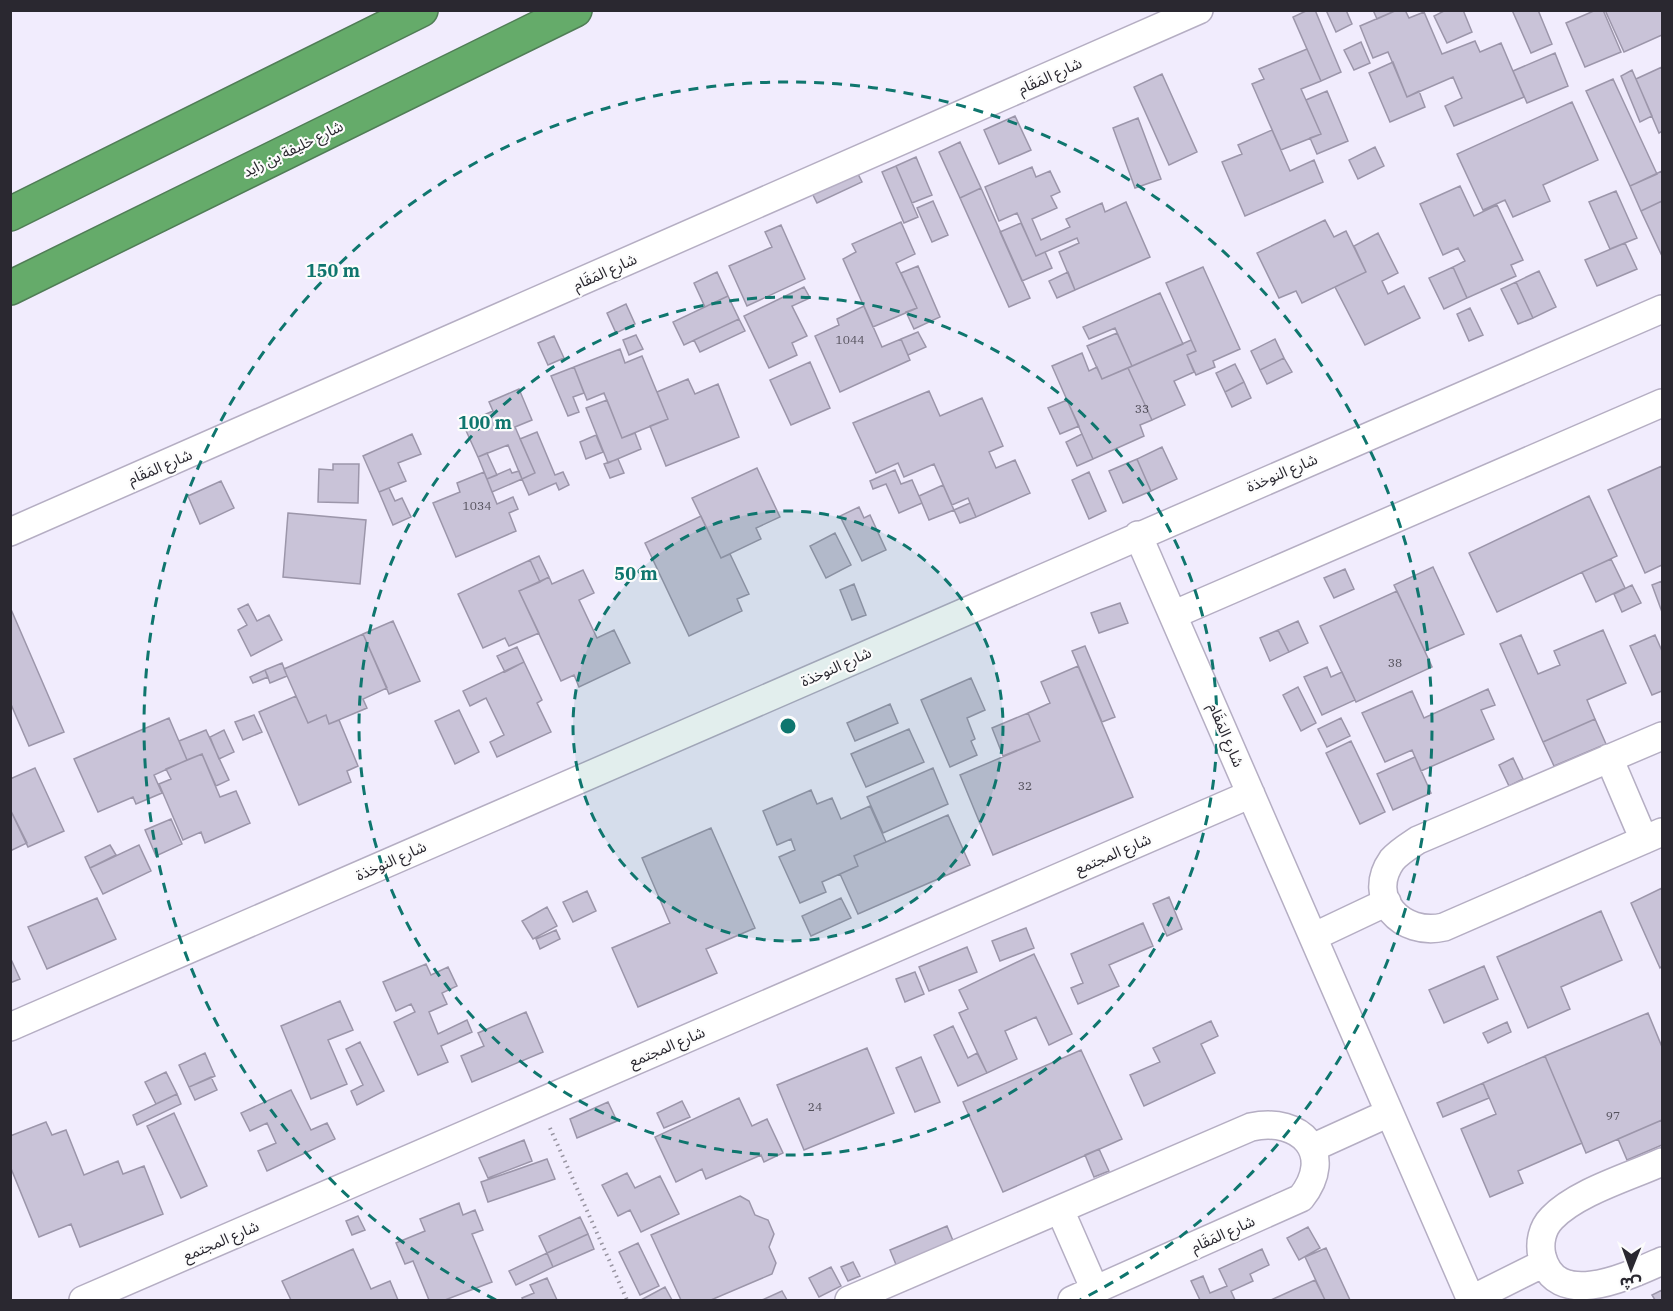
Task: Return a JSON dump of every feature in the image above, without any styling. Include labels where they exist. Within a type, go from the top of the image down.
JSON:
[{"type":"highway","points":[[10,214],[422,10]]},
{"type":"highway","name":"شارع خليفة بن زايد","points":[[10,288],[575,10]]},
{"type":"street","name":"شارع المَقَام","points":[[10,532],[1199,10]]},
{"type":"street","name":"شارع النوخذة","points":[[10,1027],[1662,309]]},
{"type":"street","points":[[1175,614],[1662,403]]},
{"type":"street","name":"شارع المَقَام","points":[[1138,535],[1175,614],[1471,1300],[1544,1263]]},
{"type":"street","points":[[1610,758],[1653,836],[1444,927],[1431,930],[1410,926],[1394,914],[1383,888],[1386,873],[1393,860],[1404,849],[1418,840],[1610,758],[1662,736]]},
{"type":"street","name":"شارع المجتمع","points":[[83,1300],[1251,794]]},
{"type":"street","points":[[1313,937],[1387,902]]},
{"type":"street","points":[[849,1300],[1251,1127],[1286,1125],[1305,1138],[1312,1148],[1389,1113]]},
{"type":"street","name":"شارع المَقَام","points":[[1060,1210],[1083,1295],[1301,1198],[1314,1175],[1312,1148]]},
{"type":"street","points":[[1662,1162],[1575,1201],[1561,1210],[1550,1220],[1542,1233],[1540,1248],[1550,1275],[1561,1284],[1574,1289],[1588,1290],[1662,1261]]},
{"type":"path","points":[[539,1103],[627,1300]]},
{"type":"building","points":[[1308,10],[1315,10],[1341,72],[1321,81],[1293,17]]},
{"type":"building","points":[[1326,10],[1346,10],[1352,24],[1336,32]]},
{"type":"building","points":[[1373,10],[1397,10],[1377,19]]},
{"type":"building","points":[[1397,10],[1405,10],[1409,18],[1424,12],[1442,54],[1475,41],[1480,52],[1501,43],[1524,97],[1454,126],[1445,106],[1462,98],[1453,77],[1407,97],[1388,52],[1373,58],[1360,26]]},
{"type":"building","points":[[1446,10],[1463,10],[1472,32],[1447,43],[1434,16]]},
{"type":"building","points":[[1512,10],[1538,10],[1552,44],[1531,53]]},
{"type":"building","points":[[1596,10],[1603,10],[1621,52],[1585,67],[1566,23]]},
{"type":"building","points":[[1605,10],[1662,10],[1662,35],[1624,52]]},
{"type":"building","points":[[1361,42],[1370,63],[1354,70],[1344,50]]},
{"type":"building","points":[[1307,49],[1321,81],[1301,89],[1321,134],[1281,150],[1252,84],[1264,79],[1259,69]]},
{"type":"building","points":[[1555,53],[1568,86],[1527,103],[1513,71]]},
{"type":"building","points":[[1393,62],[1407,97],[1419,91],[1425,107],[1390,122],[1369,73]]},
{"type":"building","points":[[1662,67],[1662,131],[1659,133],[1636,79]]},
{"type":"building","points":[[1632,70],[1652,116],[1640,122],[1621,76]]},
{"type":"building","points":[[1162,74],[1197,152],[1169,165],[1134,87]]},
{"type":"building","points":[[1613,79],[1657,174],[1630,186],[1586,91]]},
{"type":"building","points":[[1327,91],[1348,141],[1317,154],[1310,138],[1321,134],[1306,100]]},
{"type":"building","points":[[1572,102],[1598,160],[1543,185],[1550,201],[1513,217],[1505,200],[1483,210],[1457,154]]},
{"type":"building","points":[[1015,116],[1031,150],[999,164],[984,130]]},
{"type":"building","points":[[1138,118],[1161,179],[1135,188],[1113,128]]},
{"type":"building","points":[[1272,130],[1290,171],[1314,160],[1323,182],[1245,216],[1222,162],[1242,154],[1238,145]]},
{"type":"building","points":[[960,142],[981,188],[960,198],[939,152]]},
{"type":"building","points":[[1375,147],[1384,166],[1358,179],[1349,160]]},
{"type":"building","points":[[916,157],[932,195],[912,203],[896,166]]},
{"type":"building","points":[[853,164],[862,182],[817,203],[808,185]]},
{"type":"building","points":[[896,166],[918,217],[904,223],[882,172]]},
{"type":"building","points":[[1032,167],[1036,177],[1050,171],[1060,192],[1051,196],[1057,208],[1032,219],[1041,240],[1070,227],[1066,219],[1102,203],[1105,212],[1126,202],[1150,257],[1075,290],[1059,252],[1079,243],[1077,238],[1036,256],[1017,213],[999,221],[985,187]]},
{"type":"building","points":[[1662,171],[1662,201],[1641,211],[1630,186]]},
{"type":"building","points":[[1460,186],[1474,216],[1497,205],[1523,260],[1511,265],[1516,276],[1467,298],[1453,267],[1465,261],[1458,248],[1443,255],[1420,204]]},
{"type":"building","points":[[981,188],[1030,298],[1009,307],[960,198]]},
{"type":"building","points":[[1616,191],[1637,238],[1610,249],[1589,202]]},
{"type":"building","points":[[933,201],[948,235],[932,242],[917,208]]},
{"type":"building","points":[[1662,201],[1662,256],[1641,211]]},
{"type":"building","points":[[1325,220],[1334,237],[1346,231],[1366,272],[1302,303],[1296,291],[1279,298],[1257,253]]},
{"type":"building","points":[[901,222],[915,254],[896,263],[917,308],[873,327],[843,259],[856,252],[852,244]]},
{"type":"building","points":[[1021,223],[1036,256],[1045,252],[1052,268],[1022,281],[1000,232]]},
{"type":"building","points":[[781,225],[805,279],[747,306],[729,266],[772,247],[765,232]]},
{"type":"building","points":[[1378,233],[1398,273],[1382,281],[1388,294],[1404,286],[1420,318],[1365,345],[1335,287],[1366,272],[1354,246]]},
{"type":"building","points":[[1625,243],[1637,269],[1597,286],[1585,260]]},
{"type":"building","points":[[918,266],[940,317],[914,329],[906,312],[917,308],[901,273]]},
{"type":"building","points":[[1203,267],[1240,349],[1213,361],[1215,367],[1196,375],[1187,355],[1196,351],[1166,283]]},
{"type":"building","points":[[1453,267],[1467,298],[1444,309],[1429,278]]},
{"type":"building","points":[[1539,271],[1556,307],[1533,318],[1516,282]]},
{"type":"building","points":[[717,272],[728,296],[705,307],[694,283]]},
{"type":"building","points":[[1068,272],[1075,290],[1057,298],[1049,281]]},
{"type":"building","points":[[1516,282],[1533,318],[1518,324],[1501,289]]},
{"type":"building","points":[[804,287],[810,298],[792,306],[807,336],[792,343],[797,355],[769,368],[744,316]]},
{"type":"building","points":[[1160,293],[1183,344],[1132,366],[1115,328],[1089,339],[1083,327]]},
{"type":"building","points":[[728,296],[739,319],[684,345],[673,322]]},
{"type":"building","points":[[626,304],[635,324],[616,333],[607,313]]},
{"type":"building","points":[[864,306],[882,347],[901,339],[910,360],[840,392],[815,336],[839,325],[837,319]]},
{"type":"building","points":[[1470,308],[1483,335],[1469,341],[1457,314]]},
{"type":"building","points":[[739,319],[745,331],[700,352],[694,340]]},
{"type":"building","points":[[918,332],[926,347],[908,355],[901,339]]},
{"type":"building","points":[[1117,333],[1132,366],[1102,379],[1087,346]]},
{"type":"building","points":[[636,335],[643,349],[629,355],[623,340]]},
{"type":"building","points":[[554,336],[564,358],[548,365],[538,343]]},
{"type":"building","points":[[1275,339],[1284,358],[1260,370],[1251,351]]},
{"type":"building","points":[[1191,340],[1196,351],[1187,355],[1194,372],[1174,381],[1185,405],[1152,420],[1128,368]]},
{"type":"building","points":[[620,349],[625,363],[642,356],[668,419],[622,438],[604,393],[587,400],[574,367]]},
{"type":"building","points":[[1082,353],[1089,371],[1097,367],[1102,379],[1128,368],[1152,420],[1140,425],[1144,436],[1093,459],[1052,366]]},
{"type":"building","points":[[1284,358],[1292,372],[1267,384],[1260,370]]},
{"type":"building","points":[[810,362],[830,408],[791,425],[770,380]]},
{"type":"building","points":[[1235,364],[1244,382],[1225,392],[1216,373]]},
{"type":"building","points":[[574,367],[584,393],[573,397],[579,412],[568,416],[551,376]]},
{"type":"building","points":[[688,379],[695,394],[718,384],[739,437],[666,466],[650,426],[668,419],[657,392]]},
{"type":"building","points":[[1244,382],[1251,398],[1232,407],[1225,392]]},
{"type":"building","points":[[519,389],[532,420],[515,427],[535,473],[522,479],[508,445],[478,457],[463,424],[493,411],[489,402]]},
{"type":"building","points":[[929,391],[940,416],[982,398],[1003,446],[989,452],[996,468],[1015,460],[1030,493],[976,517],[968,498],[952,505],[934,464],[904,477],[898,463],[876,473],[853,423]]},
{"type":"building","points":[[607,400],[622,438],[635,433],[641,449],[608,463],[586,408]]},
{"type":"building","points":[[1067,400],[1079,426],[1060,434],[1048,408]]},
{"type":"building","points":[[537,432],[555,475],[563,472],[569,485],[559,490],[556,483],[529,495],[522,479],[535,473],[520,439]]},
{"type":"building","points":[[412,434],[421,454],[398,463],[406,481],[379,492],[363,456]]},
{"type":"building","points":[[1082,434],[1093,459],[1077,466],[1066,442]]},
{"type":"building","points":[[596,435],[603,452],[586,459],[580,442]]},
{"type":"building","points":[[1162,447],[1177,479],[1151,491],[1137,459]]},
{"type":"building","points":[[487,453],[497,475],[487,479],[478,457]]},
{"type":"building","points":[[618,459],[624,473],[610,478],[604,464]]},
{"type":"building","points":[[1137,459],[1151,491],[1123,503],[1109,471]]},
{"type":"building","points":[[333,464],[359,464],[358,503],[318,502],[319,469],[333,470]]},
{"type":"building","points":[[1662,466],[1662,565],[1645,573],[1608,490]]},
{"type":"building","points":[[757,468],[780,517],[756,528],[761,539],[721,558],[692,498]]},
{"type":"building","points":[[510,469],[512,473],[519,471],[522,479],[492,492],[487,479]]},
{"type":"building","points":[[895,470],[901,484],[912,480],[922,503],[899,513],[886,484],[873,489],[870,481]]},
{"type":"building","points":[[484,472],[497,504],[513,497],[518,509],[509,513],[516,531],[456,557],[433,503],[460,492],[457,483]]},
{"type":"building","points":[[1089,472],[1106,511],[1089,519],[1072,480]]},
{"type":"building","points":[[221,481],[234,508],[200,524],[188,496]]},
{"type":"building","points":[[943,485],[954,510],[929,520],[919,496]]},
{"type":"building","points":[[389,488],[395,501],[402,498],[411,517],[393,525],[379,492]]},
{"type":"building","points":[[1589,496],[1617,556],[1497,612],[1469,553]]},
{"type":"building","points":[[970,503],[976,517],[960,523],[954,510]]},
{"type":"building","points":[[859,507],[864,518],[870,515],[886,550],[862,561],[840,516]]},
{"type":"building","points":[[288,513],[366,520],[360,584],[283,577]]},
{"type":"building","points":[[701,516],[721,558],[730,554],[749,594],[737,599],[742,611],[689,636],[645,543]]},
{"type":"building","points":[[835,533],[851,565],[826,578],[810,546]]},
{"type":"building","points":[[539,556],[549,577],[540,582],[530,560]]},
{"type":"building","points":[[1611,559],[1625,588],[1596,602],[1582,572]]},
{"type":"building","points":[[530,560],[540,582],[519,591],[539,633],[509,646],[505,638],[483,648],[458,594]]},
{"type":"building","points":[[1433,567],[1464,634],[1425,651],[1394,585]]},
{"type":"building","points":[[1345,569],[1354,589],[1334,598],[1324,578]]},
{"type":"building","points":[[583,570],[594,593],[579,600],[597,638],[614,630],[630,663],[579,687],[574,675],[561,681],[519,591],[549,577],[552,584]]},
{"type":"building","points":[[1662,581],[1662,612],[1652,585]]},
{"type":"building","points":[[854,584],[866,615],[852,620],[840,590]]},
{"type":"building","points":[[1632,585],[1641,603],[1622,612],[1614,594]]},
{"type":"building","points":[[1397,591],[1432,667],[1356,702],[1320,626]]},
{"type":"building","points":[[1120,603],[1128,623],[1099,633],[1091,613]]},
{"type":"building","points":[[248,604],[257,621],[269,615],[282,640],[251,656],[238,630],[247,625],[238,609]]},
{"type":"building","points":[[10,607],[64,732],[29,746],[10,702]]},
{"type":"building","points":[[393,621],[420,681],[389,694],[363,634]]},
{"type":"building","points":[[1298,621],[1308,643],[1289,652],[1278,630]]},
{"type":"building","points":[[1278,630],[1289,652],[1270,661],[1260,638]]},
{"type":"building","points":[[1603,630],[1626,683],[1587,700],[1595,719],[1543,742],[1500,644],[1521,635],[1538,674],[1560,665],[1554,651]]},
{"type":"building","points":[[363,634],[387,688],[363,699],[367,708],[329,724],[326,715],[308,723],[284,669]]},
{"type":"building","points":[[1655,635],[1662,651],[1662,691],[1652,695],[1630,646]]},
{"type":"building","points":[[1085,646],[1115,717],[1102,722],[1072,651]]},
{"type":"building","points":[[517,647],[524,662],[505,672],[497,656]]},
{"type":"building","points":[[524,662],[542,700],[537,703],[551,732],[497,757],[490,742],[504,735],[486,698],[470,706],[463,691]]},
{"type":"building","points":[[282,663],[287,676],[270,683],[265,670]]},
{"type":"building","points":[[1078,666],[1133,797],[993,855],[960,775],[1040,741],[1028,713],[1050,703],[1041,682]]},
{"type":"building","points":[[1327,667],[1331,677],[1342,672],[1355,700],[1322,715],[1304,677]]},
{"type":"building","points":[[265,670],[268,677],[253,683],[250,677]]},
{"type":"building","points":[[971,678],[985,710],[967,718],[975,739],[971,741],[977,755],[950,767],[921,700]]},
{"type":"building","points":[[1298,687],[1316,723],[1301,731],[1283,695]]},
{"type":"building","points":[[1488,689],[1495,705],[1481,710],[1494,739],[1421,771],[1412,750],[1385,762],[1362,713],[1412,691],[1424,718]]},
{"type":"building","points":[[296,696],[308,723],[326,715],[329,724],[339,720],[358,766],[347,771],[351,782],[299,805],[259,712]]},
{"type":"building","points":[[890,704],[898,723],[855,741],[847,723]]},
{"type":"building","points":[[459,710],[479,752],[455,764],[435,721]]},
{"type":"building","points":[[1028,713],[1040,741],[1003,756],[992,728]]},
{"type":"building","points":[[254,715],[262,732],[243,740],[235,722]]},
{"type":"building","points":[[169,718],[187,760],[154,775],[162,793],[136,804],[133,797],[98,812],[74,759]]},
{"type":"building","points":[[1341,718],[1350,736],[1327,747],[1318,729]]},
{"type":"building","points":[[1595,719],[1606,744],[1554,766],[1543,742]]},
{"type":"building","points":[[909,729],[924,762],[866,787],[851,754]]},
{"type":"building","points":[[206,730],[229,780],[216,786],[202,754],[187,760],[179,741]]},
{"type":"building","points":[[224,730],[234,752],[219,759],[210,737]]},
{"type":"building","points":[[1351,741],[1385,812],[1360,824],[1326,753]]},
{"type":"building","points":[[202,754],[220,797],[236,791],[250,823],[205,843],[201,832],[183,840],[159,784],[171,779],[166,769]]},
{"type":"building","points":[[1415,757],[1431,793],[1393,810],[1377,774]]},
{"type":"building","points":[[1513,758],[1523,779],[1509,786],[1499,765]]},
{"type":"building","points":[[35,768],[64,831],[28,847],[10,809],[10,779]]},
{"type":"building","points":[[933,768],[948,804],[883,833],[867,797]]},
{"type":"building","points":[[811,790],[817,804],[832,798],[841,819],[870,806],[886,842],[854,856],[858,866],[822,882],[826,892],[800,903],[779,857],[795,850],[791,839],[777,845],[763,811]]},
{"type":"building","points":[[10,809],[27,843],[10,851]]},
{"type":"building","points":[[948,815],[970,865],[858,914],[840,874],[858,866],[854,856]]},
{"type":"building","points":[[171,819],[182,844],[156,856],[145,830]]},
{"type":"building","points":[[711,828],[755,928],[706,949],[717,973],[638,1007],[612,948],[670,923],[642,858]]},
{"type":"building","points":[[110,845],[116,855],[90,868],[85,857]]},
{"type":"building","points":[[139,845],[151,871],[103,894],[90,868]]},
{"type":"building","points":[[1662,888],[1662,966],[1660,968],[1631,903]]},
{"type":"building","points":[[587,891],[596,911],[573,922],[563,902]]},
{"type":"building","points":[[1169,897],[1182,929],[1167,936],[1153,904]]},
{"type":"building","points":[[97,898],[116,939],[47,969],[28,927]]},
{"type":"building","points":[[841,898],[851,918],[811,936],[802,916]]},
{"type":"building","points":[[547,907],[557,926],[533,939],[522,921]]},
{"type":"building","points":[[1601,911],[1622,960],[1561,987],[1570,1009],[1528,1028],[1497,957]]},
{"type":"building","points":[[1143,923],[1153,946],[1109,965],[1119,986],[1078,1004],[1071,988],[1083,983],[1071,954]]},
{"type":"building","points":[[1026,928],[1034,948],[1000,961],[992,941]]},
{"type":"building","points":[[556,930],[560,939],[540,949],[536,939]]},
{"type":"building","points":[[967,947],[977,972],[929,991],[919,967]]},
{"type":"building","points":[[1034,954],[1072,1034],[1049,1045],[1036,1017],[1005,1031],[1017,1059],[987,1073],[959,1013],[968,1009],[959,990]]},
{"type":"building","points":[[10,957],[20,979],[10,983]]},
{"type":"building","points":[[426,964],[431,975],[448,967],[457,986],[442,993],[447,1004],[429,1012],[438,1034],[467,1020],[472,1032],[441,1046],[448,1062],[418,1075],[394,1022],[415,1012],[411,1004],[396,1011],[383,982]]},
{"type":"building","points":[[1484,966],[1498,999],[1444,1023],[1429,990]]},
{"type":"building","points":[[915,972],[924,994],[905,1002],[896,979]]},
{"type":"building","points":[[340,1001],[353,1030],[328,1040],[347,1084],[311,1099],[281,1026]]},
{"type":"building","points":[[526,1012],[543,1052],[472,1082],[461,1056],[484,1046],[478,1033]]},
{"type":"building","points":[[1648,1013],[1662,1047],[1662,1120],[1586,1153],[1545,1056]]},
{"type":"building","points":[[1211,1021],[1218,1036],[1201,1044],[1215,1073],[1144,1106],[1130,1075],[1160,1062],[1153,1048]]},
{"type":"building","points":[[1507,1022],[1511,1032],[1488,1043],[1483,1033]]},
{"type":"building","points":[[953,1026],[968,1058],[977,1053],[987,1073],[958,1086],[934,1035]]},
{"type":"building","points":[[360,1042],[384,1091],[357,1105],[351,1091],[363,1085],[346,1049]]},
{"type":"building","points":[[867,1048],[894,1113],[804,1150],[777,1085]]},
{"type":"building","points":[[1081,1050],[1122,1139],[1003,1192],[963,1102]]},
{"type":"building","points":[[205,1053],[215,1076],[189,1087],[179,1065]]},
{"type":"building","points":[[1545,1056],[1582,1143],[1518,1171],[1523,1183],[1490,1197],[1461,1129],[1496,1114],[1483,1083]]},
{"type":"building","points":[[921,1057],[940,1102],[915,1112],[896,1068]]},
{"type":"building","points":[[166,1072],[177,1094],[156,1104],[145,1082]]},
{"type":"building","points":[[211,1077],[217,1090],[195,1100],[189,1087]]},
{"type":"building","points":[[1483,1083],[1489,1098],[1443,1117],[1437,1103]]},
{"type":"building","points":[[291,1090],[311,1130],[327,1123],[335,1139],[267,1171],[258,1151],[276,1143],[267,1123],[250,1131],[241,1113]]},
{"type":"building","points":[[177,1094],[181,1104],[137,1125],[133,1115]]},
{"type":"building","points":[[739,1098],[752,1126],[767,1119],[783,1153],[764,1162],[761,1155],[706,1179],[702,1169],[676,1182],[655,1137]]},
{"type":"building","points":[[682,1101],[690,1117],[664,1128],[657,1113]]},
{"type":"building","points":[[608,1102],[617,1121],[577,1138],[570,1119]]},
{"type":"building","points":[[174,1113],[207,1186],[181,1198],[147,1126]]},
{"type":"building","points":[[1662,1120],[1662,1145],[1627,1160],[1618,1139]]},
{"type":"building","points":[[46,1122],[52,1135],[66,1130],[84,1175],[118,1161],[123,1174],[144,1166],[163,1214],[80,1247],[71,1224],[39,1237],[10,1166],[10,1136]]},
{"type":"building","points":[[524,1140],[532,1161],[488,1178],[479,1158]]},
{"type":"building","points":[[1099,1149],[1109,1171],[1094,1177],[1085,1155]]},
{"type":"building","points":[[547,1159],[555,1179],[488,1202],[481,1182]]},
{"type":"building","points":[[627,1173],[635,1188],[660,1176],[679,1214],[641,1232],[630,1210],[618,1216],[602,1185]]},
{"type":"building","points":[[740,1196],[749,1201],[755,1215],[768,1220],[774,1234],[769,1247],[776,1263],[772,1274],[711,1300],[681,1300],[651,1235]]},
{"type":"building","points":[[459,1203],[463,1215],[475,1210],[483,1230],[472,1234],[492,1282],[445,1300],[429,1300],[413,1261],[405,1264],[396,1243],[425,1231],[420,1219]]},
{"type":"building","points":[[358,1216],[365,1230],[352,1235],[346,1221]]},
{"type":"building","points":[[580,1217],[588,1234],[547,1253],[539,1236]]},
{"type":"building","points":[[947,1226],[954,1243],[897,1267],[890,1250]]},
{"type":"building","points":[[1308,1227],[1320,1248],[1299,1260],[1287,1238]]},
{"type":"building","points":[[588,1234],[594,1249],[553,1267],[547,1253]]},
{"type":"building","points":[[638,1243],[659,1286],[640,1295],[619,1252]]},
{"type":"building","points":[[1326,1248],[1350,1300],[1325,1300],[1305,1257]]},
{"type":"building","points":[[353,1249],[371,1289],[390,1281],[398,1300],[291,1300],[282,1281]]},
{"type":"building","points":[[1262,1249],[1269,1265],[1250,1274],[1253,1281],[1231,1291],[1235,1300],[1200,1300],[1191,1281],[1203,1276],[1210,1293],[1227,1286],[1219,1269]]},
{"type":"building","points":[[547,1253],[553,1267],[516,1285],[509,1271]]},
{"type":"building","points":[[853,1262],[860,1276],[848,1281],[841,1267]]},
{"type":"building","points":[[831,1267],[841,1286],[819,1297],[809,1278]]},
{"type":"building","points":[[547,1278],[557,1300],[523,1300],[522,1298],[534,1293],[530,1285]]},
{"type":"building","points":[[1315,1280],[1325,1300],[1271,1300]]},
{"type":"building","points":[[665,1287],[672,1300],[641,1300]]},
{"type":"building","points":[[1662,1290],[1662,1300],[1655,1300],[1652,1295]]},
{"type":"building","points":[[782,1291],[787,1300],[762,1300]]}]
